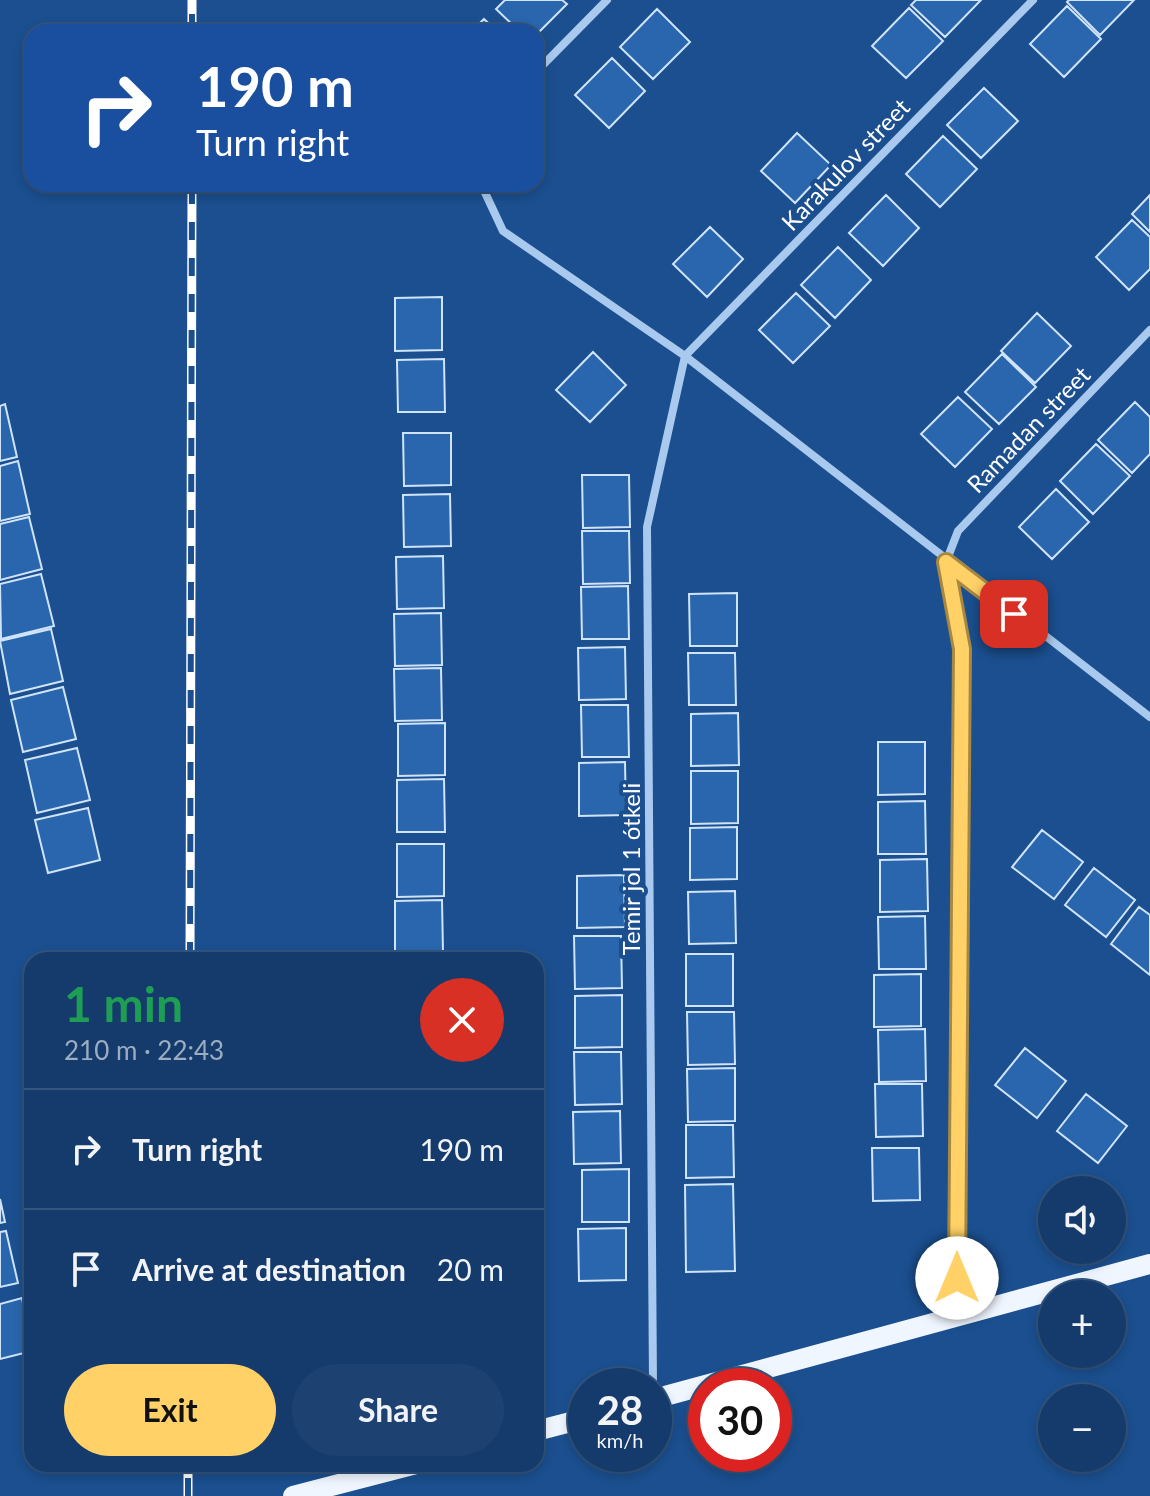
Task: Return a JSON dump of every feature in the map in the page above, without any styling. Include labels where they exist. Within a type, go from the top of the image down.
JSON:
[{"type":"main road","points":[[672,1394],[1150,1264]]},
{"type":"main road","points":[[544,1429],[568,1423]]},
{"type":"main road","points":[[293,1496],[358,1483],[392,1472]]},
{"type":"street","points":[[544,64],[607,0]]},
{"type":"street","name":"Karakulov street","points":[[685,356],[1033,0]]},
{"type":"street","points":[[485,192],[503,231],[685,356],[946,562],[1150,717]]},
{"type":"street","name":"Ramadan street","points":[[946,562],[958,531],[1150,330]]},
{"type":"street","name":"Temir jol 1 ótkeli","points":[[653,1368],[647,527],[685,356]]},
{"type":"street","points":[[946,562],[962,649],[959,1316]]},
{"type":"building","points":[[505,0],[562,0],[567,4],[544,27],[544,24],[512,24],[496,9]]},
{"type":"building","points":[[916,0],[981,0],[945,37],[911,5]]},
{"type":"building","points":[[1134,0],[1100,35],[1067,2]]},
{"type":"building","points":[[1067,6],[1101,39],[1064,77],[1030,44]]},
{"type":"building","points":[[909,8],[943,41],[906,78],[872,46]]},
{"type":"building","points":[[657,9],[690,42],[653,79],[620,47]]},
{"type":"building","points":[[612,58],[645,91],[609,128],[575,95]]},
{"type":"building","points":[[984,88],[1018,121],[981,158],[947,125]]},
{"type":"building","points":[[797,133],[831,165],[795,203],[761,171]]},
{"type":"building","points":[[943,136],[977,169],[940,207],[906,174]]},
{"type":"building","points":[[886,195],[919,228],[883,266],[849,233]]},
{"type":"building","points":[[1150,195],[1150,232],[1132,214]]},
{"type":"building","points":[[1132,220],[1150,237],[1150,269],[1129,290],[1096,257]]},
{"type":"building","points":[[710,227],[743,259],[707,297],[673,264]]},
{"type":"building","points":[[838,247],[871,280],[835,318],[801,285]]},
{"type":"building","points":[[796,293],[830,326],[793,363],[759,330]]},
{"type":"building","points":[[442,297],[442,350],[395,351],[395,298]]},
{"type":"building","points":[[1037,313],[1071,346],[1035,383],[1001,351]]},
{"type":"building","points":[[593,352],[626,385],[590,422],[556,390]]},
{"type":"building","points":[[1002,354],[1036,387],[999,424],[965,392]]},
{"type":"building","points":[[444,359],[445,412],[398,412],[397,360]]},
{"type":"building","points":[[958,397],[992,429],[955,467],[921,434]]},
{"type":"building","points":[[1135,402],[1150,417],[1150,454],[1132,473],[1098,440]]},
{"type":"building","points":[[5,404],[17,457],[0,461],[0,406]]},
{"type":"building","points":[[403,433],[451,433],[451,485],[404,486]]},
{"type":"building","points":[[1096,444],[1130,476],[1093,514],[1060,481]]},
{"type":"building","points":[[18,461],[30,514],[0,521],[0,466]]},
{"type":"building","points":[[582,475],[629,475],[630,527],[583,528]]},
{"type":"building","points":[[1056,489],[1089,522],[1052,559],[1019,527]]},
{"type":"building","points":[[450,494],[451,546],[404,547],[403,495]]},
{"type":"building","points":[[29,517],[42,569],[0,580],[0,524]]},
{"type":"building","points":[[582,531],[629,531],[630,583],[583,584]]},
{"type":"building","points":[[443,556],[444,608],[397,609],[396,557]]},
{"type":"building","points":[[41,574],[54,626],[1,639],[0,584]]},
{"type":"building","points":[[628,586],[629,639],[582,639],[581,587]]},
{"type":"building","points":[[737,593],[737,646],[690,646],[689,594]]},
{"type":"building","points":[[441,613],[442,665],[395,666],[394,614]]},
{"type":"building","points":[[51,629],[63,681],[10,694],[0,641]]},
{"type":"building","points":[[625,647],[626,699],[579,700],[578,648]]},
{"type":"building","points":[[688,653],[735,653],[736,705],[689,705]]},
{"type":"building","points":[[441,668],[442,720],[395,721],[394,669]]},
{"type":"building","points":[[63,687],[76,739],[23,752],[11,700]]},
{"type":"building","points":[[581,705],[628,705],[629,757],[582,757]]},
{"type":"building","points":[[738,713],[739,765],[691,766],[691,714]]},
{"type":"building","points":[[445,723],[445,775],[398,776],[398,724]]},
{"type":"building","points":[[878,742],[925,742],[925,794],[878,795]]},
{"type":"building","points":[[77,748],[90,800],[37,813],[25,760]]},
{"type":"building","points":[[625,762],[626,815],[579,816],[579,763]]},
{"type":"building","points":[[691,771],[738,771],[738,823],[691,824]]},
{"type":"building","points":[[444,779],[445,832],[397,832],[397,780]]},
{"type":"building","points":[[925,801],[926,854],[878,854],[878,802]]},
{"type":"building","points":[[88,808],[100,860],[48,873],[35,820]]},
{"type":"building","points":[[737,827],[737,879],[690,880],[690,828]]},
{"type":"building","points":[[1042,830],[1083,862],[1054,899],[1012,867]]},
{"type":"building","points":[[397,844],[444,844],[444,896],[397,897]]},
{"type":"building","points":[[927,859],[928,911],[880,912],[880,860]]},
{"type":"building","points":[[1094,868],[1135,900],[1106,937],[1065,905]]},
{"type":"building","points":[[624,875],[625,927],[577,928],[577,876]]},
{"type":"building","points":[[735,891],[736,943],[689,944],[688,892]]},
{"type":"building","points":[[442,900],[443,952],[395,952],[395,901]]},
{"type":"building","points":[[1139,907],[1150,915],[1150,975],[1111,944]]},
{"type":"building","points":[[925,916],[926,969],[879,969],[878,917]]},
{"type":"building","points":[[574,936],[621,936],[622,988],[575,989]]},
{"type":"building","points":[[686,954],[733,954],[733,1006],[686,1006]]},
{"type":"building","points":[[921,974],[921,1026],[874,1027],[874,975]]},
{"type":"building","points":[[622,995],[622,1047],[575,1048],[575,996]]},
{"type":"building","points":[[687,1012],[734,1012],[735,1064],[688,1065]]},
{"type":"building","points":[[925,1029],[926,1081],[879,1082],[878,1030]]},
{"type":"building","points":[[1025,1048],[1066,1081],[1037,1118],[995,1085]]},
{"type":"building","points":[[574,1052],[621,1052],[622,1104],[575,1105]]},
{"type":"building","points":[[735,1068],[735,1121],[688,1122],[687,1069]]},
{"type":"building","points":[[875,1084],[922,1084],[923,1136],[876,1137]]},
{"type":"building","points":[[1086,1094],[1127,1126],[1098,1163],[1057,1131]]},
{"type":"building","points":[[620,1111],[621,1163],[574,1164],[573,1112]]},
{"type":"building","points":[[686,1125],[733,1125],[734,1177],[686,1178]]},
{"type":"building","points":[[872,1148],[919,1148],[920,1200],[873,1201]]},
{"type":"building","points":[[629,1169],[629,1222],[582,1222],[582,1170]]},
{"type":"building","points":[[733,1184],[735,1271],[686,1272],[685,1185]]},
{"type":"building","points":[[0,1199],[5,1222],[0,1223]]},
{"type":"building","points":[[626,1228],[626,1280],[579,1281],[578,1229]]},
{"type":"building","points":[[6,1231],[18,1283],[0,1287],[0,1232]]},
{"type":"building","points":[[22,1298],[24,1353],[0,1359],[0,1304]]},
{"type":"railway","points":[[192,0],[192,24]]},
{"type":"railway","points":[[190,952],[192,192]]},
{"type":"railway","points":[[188,1472],[188,1496]]},
{"type":"route","points":[[957,1278],[962,649],[946,562],[1014,614]]}]
